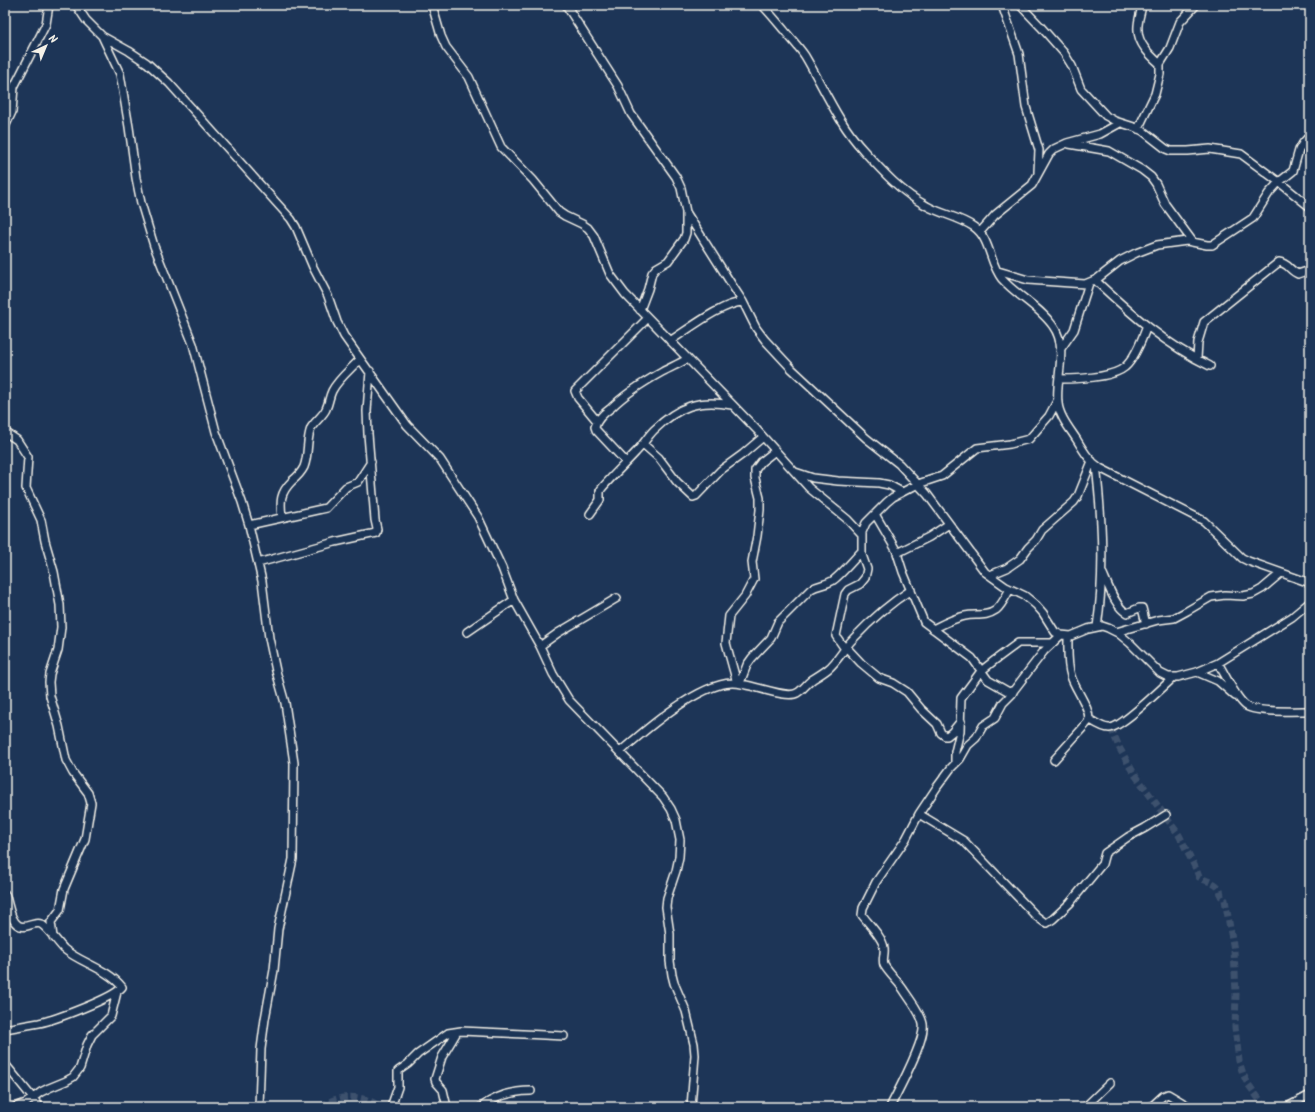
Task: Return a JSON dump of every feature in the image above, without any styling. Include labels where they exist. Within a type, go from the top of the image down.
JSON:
[{"type":"street","points":[[5,127],[12,112],[14,87],[46,24],[49,5]]},
{"type":"street","points":[[76,5],[86,20],[102,36],[147,63],[169,83],[291,219],[328,296],[337,322],[344,336],[407,425],[440,459],[478,517],[502,568],[514,600],[540,646],[553,674],[569,700],[663,797],[671,809],[678,828],[679,857],[667,898],[666,908],[670,934],[670,961],[672,975],[686,1011],[694,1044],[695,1056],[691,1107]]},
{"type":"street","points":[[432,5],[441,36],[446,47],[469,77],[501,147],[533,180],[559,212],[588,228],[594,236],[610,274],[640,310],[763,437],[792,470],[817,495],[844,516],[861,534]]},
{"type":"street","points":[[566,5],[618,86],[630,114],[676,177],[681,188],[686,212],[686,233],[684,239],[668,262],[656,268],[652,273],[640,310]]},
{"type":"street","points":[[762,5],[804,54],[830,103],[846,129],[863,150],[915,200],[967,223],[980,232],[1002,279],[1052,324],[1058,336],[1060,350],[1058,405],[1066,423],[1094,463],[1100,502],[1102,572],[1097,627]]},
{"type":"street","points":[[1002,5],[1018,54],[1026,107],[1039,150],[1038,175]]},
{"type":"street","points":[[1020,5],[1064,53],[1084,92],[1103,114],[1120,123],[1138,129],[1166,149],[1188,152],[1207,149],[1238,153],[1247,157],[1310,207]]},
{"type":"street","points":[[1026,5],[1030,15]]},
{"type":"street","points":[[1142,5],[1138,28],[1140,39],[1151,55],[1160,64]]},
{"type":"street","points":[[1138,129],[1155,94],[1160,74],[1160,64],[1170,48],[1180,22],[1196,5]]},
{"type":"street","points":[[102,36],[120,74],[138,184],[154,246],[193,344],[216,432],[249,525],[262,581],[269,638],[285,703],[294,763],[293,859],[278,929],[274,970],[265,1019],[261,1049],[259,1107]]},
{"type":"street","points":[[980,232],[995,215],[1032,185],[1049,154],[1054,149],[1067,143],[1100,134],[1120,123]]},
{"type":"street","points":[[998,271],[1028,280],[1071,284],[1092,282],[1120,262],[1136,253],[1158,245],[1187,241],[1212,245],[1250,220],[1279,182],[1293,171],[1299,150],[1310,135]]},
{"type":"street","points":[[1067,143],[1109,151],[1142,170],[1151,177],[1156,184],[1165,204],[1193,242]]},
{"type":"street","points":[[686,212],[743,302],[760,335],[866,438],[900,464],[918,484],[976,561],[990,575],[1010,589],[1025,596],[1043,613],[1054,631],[1065,635]]},
{"type":"street","points":[[1197,359],[1198,346],[1204,322],[1279,262],[1287,265],[1298,274],[1310,270]]},
{"type":"street","points":[[1092,282],[1168,342],[1210,366]]},
{"type":"street","points":[[1060,350],[1074,330],[1092,282]]},
{"type":"street","points":[[670,341],[723,308],[743,302]]},
{"type":"street","points":[[597,421],[578,398],[575,391],[648,318]]},
{"type":"street","points":[[1058,379],[1097,376],[1124,368],[1136,349],[1147,326]]},
{"type":"street","points":[[282,517],[280,504],[281,497],[303,468],[312,427],[326,409],[332,392],[337,384],[360,359]]},
{"type":"street","points":[[626,462],[595,429],[597,421],[616,402],[628,393],[687,359]]},
{"type":"street","points":[[258,563],[376,533],[377,529],[375,520],[368,411],[370,371]]},
{"type":"street","points":[[961,721],[947,737],[945,736],[941,733],[937,724],[921,709],[907,692],[875,675],[845,648],[836,636],[845,594],[847,591],[863,581],[866,574],[867,569],[861,552],[861,534],[866,522],[893,497],[918,484],[943,475],[977,448],[1010,444],[1029,439],[1049,416],[1058,401]]},
{"type":"street","points":[[590,514],[600,500],[601,490],[654,431],[674,415],[688,406],[709,403],[732,405]]},
{"type":"street","points":[[5,432],[17,440],[28,457],[26,488],[41,520],[45,541],[54,572],[60,605],[61,626],[58,650],[50,674],[50,696],[60,726],[66,760],[73,774],[88,793],[91,803],[85,839],[64,889],[60,910],[51,922],[53,937]]},
{"type":"street","points":[[643,444],[659,458],[677,482],[690,496],[694,497],[721,470],[744,454],[763,437]]},
{"type":"street","points":[[739,683],[726,643],[729,616],[745,596],[754,579],[752,562],[760,510],[760,498],[755,478],[755,470],[761,462],[775,451]]},
{"type":"street","points":[[249,525],[326,508],[346,487],[358,482],[371,462]]},
{"type":"street","points":[[1094,463],[1204,521],[1239,555],[1248,561],[1310,583]]},
{"type":"street","points":[[990,575],[1007,568],[1020,559],[1036,540],[1042,530],[1074,502],[1094,463]]},
{"type":"street","points":[[792,470],[813,478],[890,485],[902,492]]},
{"type":"street","points":[[875,514],[897,552],[903,572],[924,622],[972,658],[988,680],[993,684],[1008,692],[1014,690]]},
{"type":"street","points":[[897,552],[949,524]]},
{"type":"street","points":[[739,683],[747,665],[771,638],[778,622],[811,589],[817,585],[829,583],[836,578],[861,552]]},
{"type":"street","points":[[1102,572],[1111,593],[1123,610],[1127,613],[1142,608],[1146,624]]},
{"type":"street","points":[[1116,632],[1158,620],[1174,618],[1211,597],[1225,595],[1243,596],[1253,594],[1262,589],[1281,573]]},
{"type":"street","points":[[933,629],[964,616],[981,616],[991,612],[998,607],[1010,589]]},
{"type":"street","points":[[620,752],[653,724],[682,704],[710,688],[727,683],[739,683],[794,695],[828,669],[854,638],[889,605],[911,590]]},
{"type":"street","points":[[540,646],[558,633],[616,598]]},
{"type":"street","points":[[467,632],[514,600]]},
{"type":"street","points":[[1089,719],[1108,728],[1115,727],[1173,678],[1197,672],[1218,663],[1292,616],[1310,602]]},
{"type":"street","points":[[890,1107],[917,1050],[923,1031],[923,1025],[921,1018],[904,990],[884,965],[884,946],[862,915],[862,910],[876,882],[906,839],[919,814],[944,777],[960,759],[983,726],[995,718],[1004,702],[1012,694],[1044,651],[1053,642],[1065,635],[1097,627],[1108,628],[1116,632],[1130,643],[1160,673],[1173,678]]},
{"type":"street","points":[[1054,760],[1089,719],[1084,703],[1071,676],[1065,635]]},
{"type":"street","points":[[955,764],[955,752],[960,731],[962,696],[981,671],[1018,644],[1053,642]]},
{"type":"street","points":[[1218,663],[1241,701]]},
{"type":"street","points":[[1197,672],[1218,681],[1248,708],[1310,712]]},
{"type":"street","points":[[919,814],[964,841],[1036,916],[1047,923],[1070,904],[1102,864],[1104,854],[1128,837],[1166,816]]},
{"type":"street","points":[[5,894],[16,924],[22,926],[36,923],[44,926],[72,955],[116,981],[122,987],[117,992],[89,1005],[52,1019],[40,1023],[5,1028]]},
{"type":"street","points":[[15,1107],[26,1103],[49,1088],[69,1080],[78,1072],[92,1035],[111,1016],[117,992]]},
{"type":"street","points":[[447,1107],[444,1090],[435,1079],[442,1057],[457,1032]]},
{"type":"street","points":[[391,1107],[398,1087],[398,1071],[418,1054],[448,1033],[457,1032],[564,1036]]},
{"type":"street","points":[[5,1064],[40,1107]]},
{"type":"street","points":[[1085,1107],[1110,1083]]},
{"type":"street","points":[[481,1107],[509,1094],[520,1091],[531,1091]]},
{"type":"street","points":[[1151,1107],[1163,1096],[1168,1094],[1190,1107]]},
{"type":"street","points":[[1287,1107],[1310,1095]]},
{"type":"tunnel","points":[[1111,728],[1120,749],[1133,772],[1179,835],[1199,877],[1216,885],[1219,888],[1221,896],[1225,900],[1234,950],[1236,994],[1235,1027],[1239,1061],[1248,1084],[1265,1107]]},
{"type":"tunnel","points":[[321,1107],[335,1100],[350,1097],[366,1100],[380,1107]]}]
